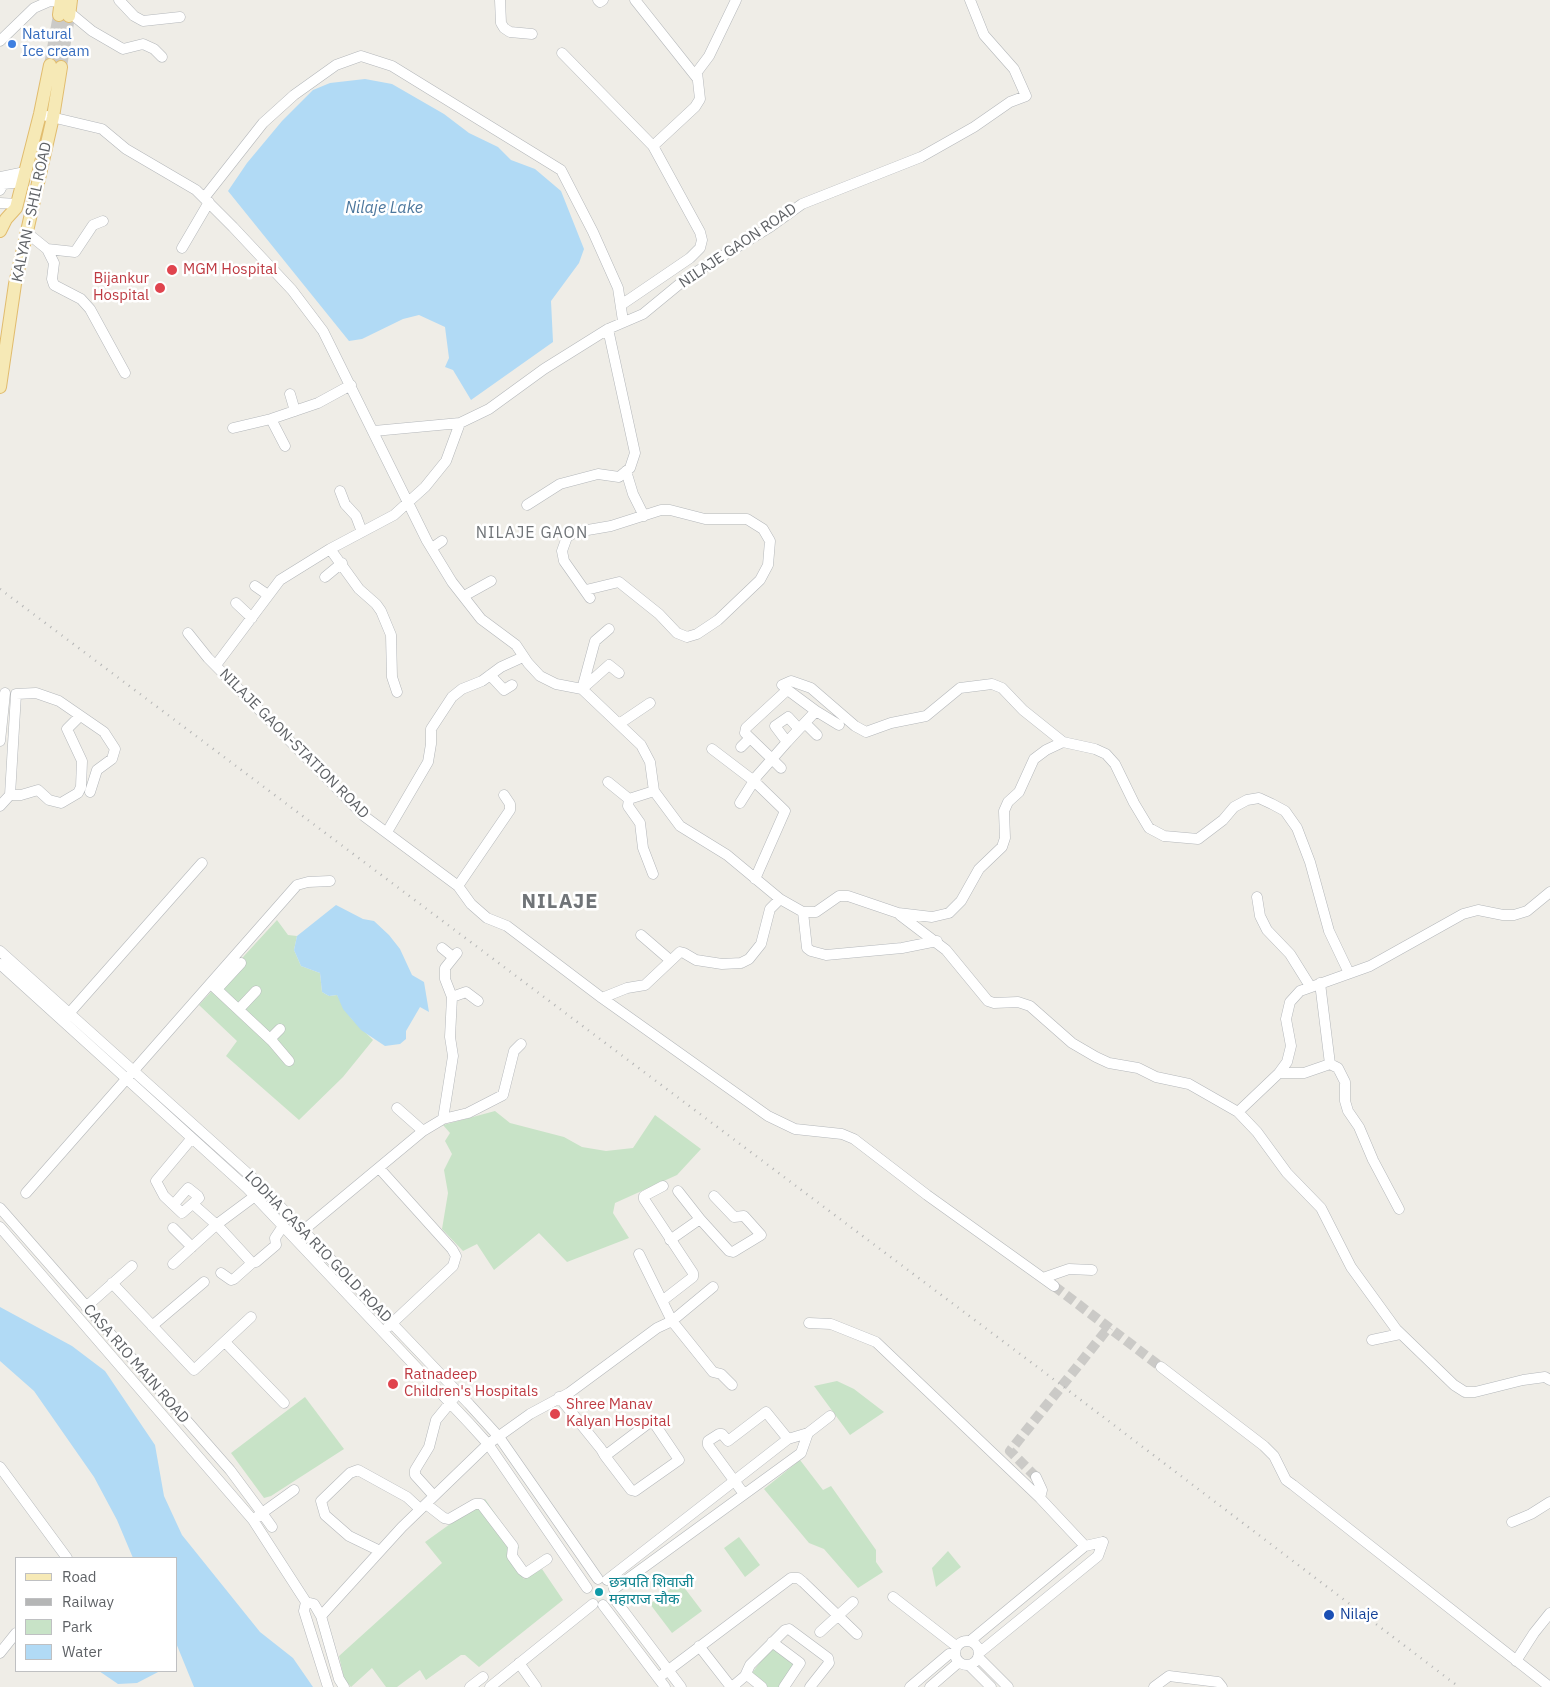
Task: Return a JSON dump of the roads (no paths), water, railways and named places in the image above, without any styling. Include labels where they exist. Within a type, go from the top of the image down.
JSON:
[{"type":"main road","name":"KALYAN - SHIL ROAD","points":[[0,387],[15,284],[53,117],[55,66],[40,114],[16,206]]},
{"type":"main road","points":[[0,231],[16,206]]},
{"type":"street","points":[[119,0],[134,16],[143,21],[180,17]]},
{"type":"street","points":[[500,0],[501,23],[504,28],[510,32],[532,34]]},
{"type":"street","points":[[598,0],[600,2],[603,0]]},
{"type":"street","points":[[635,0],[696,78]]},
{"type":"street","points":[[653,146],[700,99],[696,78],[697,72],[709,56],[736,0]]},
{"type":"street","points":[[0,41],[34,8],[50,1],[65,8],[92,31],[122,49],[143,44],[154,49],[162,57]]},
{"type":"street","name":"NILAJE GAON ROAD","points":[[374,431],[460,424],[489,409],[544,369],[608,329],[651,308],[691,275],[770,227],[802,204],[921,156],[974,127],[1010,102],[1026,96],[1014,69],[984,35],[972,2]]},
{"type":"street","points":[[562,53],[653,146],[700,232],[702,240],[700,248],[684,262],[621,305]]},
{"type":"street","points":[[182,248],[207,200],[263,123],[294,95],[336,65],[361,56],[392,66],[561,170],[593,232],[618,288],[623,321]]},
{"type":"street","points":[[40,114],[102,129],[126,150],[196,190],[207,200],[297,297],[323,331],[432,548],[452,582],[481,619],[516,645],[540,676],[556,684],[582,689],[641,745],[647,755],[654,791],[680,826],[727,855],[780,899],[802,912],[816,912],[840,896],[848,896],[898,913],[940,917],[955,908],[979,868],[1002,847],[1005,838],[1004,811],[1008,802],[1019,792],[1034,759],[1046,750],[1063,742]]},
{"type":"street","points":[[0,177],[24,177]]},
{"type":"street","points":[[0,190],[4,184],[24,177]]},
{"type":"street","points":[[0,203],[16,206]]},
{"type":"street","points":[[47,249],[76,252],[93,224],[104,220]]},
{"type":"street","points":[[26,232],[47,249],[54,262],[52,279],[54,285],[81,299],[90,309],[125,373]]},
{"type":"street","points":[[684,262],[691,275]]},
{"type":"street","points":[[527,505],[560,484],[598,474],[619,477],[630,468],[635,453],[608,329]]},
{"type":"street","points":[[233,428],[271,419],[318,403],[351,385]]},
{"type":"street","points":[[290,394],[295,411]]},
{"type":"street","points":[[271,419],[285,446]]},
{"type":"street","points":[[216,665],[280,580],[330,549],[394,515],[425,487],[446,461],[460,424]]},
{"type":"street","points":[[626,471],[633,494],[644,516]]},
{"type":"street","points":[[340,491],[345,504],[356,516],[362,532]]},
{"type":"street","points":[[661,510],[705,519],[747,519],[763,529],[770,541],[768,565],[760,580],[718,620],[697,634],[686,637],[677,633],[658,614],[638,599],[624,584],[619,582],[588,594],[564,561],[562,551],[567,537],[576,532],[610,526],[644,516],[661,510]]},
{"type":"street","points":[[432,548],[442,541]]},
{"type":"street","points":[[330,549],[360,589],[382,611],[391,635],[392,677],[397,692]]},
{"type":"street","points":[[324,577],[342,563]]},
{"type":"street","points":[[464,596],[491,581]]},
{"type":"street","points":[[255,586],[268,595]]},
{"type":"street","points":[[236,603],[252,618]]},
{"type":"street","points":[[582,689],[594,641],[609,629]]},
{"type":"street","name":"NILAJE GAON-STATION ROAD","points":[[188,633],[216,665],[364,816],[458,886],[471,904],[487,918],[508,926],[602,998]]},
{"type":"street","points":[[387,832],[428,762],[431,729],[438,716],[457,692],[490,675],[501,667],[524,657]]},
{"type":"street","points":[[582,689],[609,665],[619,673]]},
{"type":"street","points":[[490,675],[504,690],[512,684]]},
{"type":"street","points":[[782,686],[791,681],[811,688],[855,726],[866,732],[891,723],[926,716],[960,688],[992,684],[1002,688],[1023,710],[1063,742],[1095,749],[1106,754],[1116,764],[1134,803],[1150,828],[1155,833],[1164,836],[1198,839],[1223,820],[1234,807],[1247,800],[1259,798],[1285,811],[1297,828],[1310,862],[1329,930],[1349,973]]},
{"type":"street","points":[[782,768],[745,733],[746,728],[785,692],[789,691],[838,725]]},
{"type":"street","points":[[7,693],[36,693],[59,701],[104,732],[115,749],[112,759],[97,770],[90,792]]},
{"type":"street","points":[[0,741],[7,693]]},
{"type":"street","points":[[7,693],[10,796]]},
{"type":"street","points":[[619,724],[650,703]]},
{"type":"street","points":[[740,803],[772,759],[816,711]]},
{"type":"street","points":[[0,806],[10,796],[38,790],[48,800],[61,803],[78,793],[81,787],[82,762],[67,729],[80,716]]},
{"type":"street","points":[[787,742],[775,729],[775,726],[788,717],[817,735]]},
{"type":"street","points":[[741,747],[750,738]]},
{"type":"street","points":[[712,749],[752,785],[785,811],[755,879]]},
{"type":"street","points":[[608,782],[629,799]]},
{"type":"street","points":[[752,785],[764,799]]},
{"type":"street","points":[[629,799],[654,791]]},
{"type":"street","points":[[458,886],[510,810],[510,804],[504,795]]},
{"type":"street","points":[[629,799],[628,806],[640,823],[643,848],[654,874]]},
{"type":"street","points":[[66,1016],[202,863]]},
{"type":"street","points":[[214,987],[297,885],[308,882],[330,881]]},
{"type":"street","points":[[1238,1112],[1279,1073],[1287,1062],[1291,1046],[1286,1019],[1290,1002],[1300,991],[1370,966],[1463,914],[1478,910],[1514,915],[1528,911],[1550,892]]},
{"type":"street","points":[[1257,897],[1260,916],[1267,930],[1290,954],[1315,985],[1330,1064]]},
{"type":"street","points":[[602,998],[627,988],[645,985],[680,952],[696,960],[722,964],[741,963],[750,959],[761,944],[770,909],[780,899]]},
{"type":"street","points":[[802,912],[807,948],[811,952],[826,955],[902,948],[937,941]]},
{"type":"street","points":[[898,913],[937,941],[988,1001],[994,1003],[1018,1002],[1030,1006],[1072,1043],[1109,1064],[1138,1068],[1156,1077],[1189,1084],[1238,1112],[1257,1132],[1287,1173],[1321,1208],[1351,1267],[1400,1334],[1454,1385],[1465,1392],[1475,1392],[1530,1379],[1545,1377],[1550,1380]]},
{"type":"street","points":[[641,935],[670,960]]},
{"type":"street","points":[[442,948],[455,955],[445,968],[445,979],[452,997],[452,1070],[442,1119]]},
{"type":"street","name":"LODHA CASA RIO GOLD ROAD","points":[[0,951],[66,1016],[130,1074],[255,1180],[500,1436],[681,1687]]},
{"type":"street","points":[[26,1193],[130,1074],[214,987],[241,963]]},
{"type":"street","name":"LODHA CASA RIO GOLD ROAD","points":[[0,964],[66,1016]]},
{"type":"street","points":[[214,987],[270,1039],[289,1061]]},
{"type":"street","points":[[239,1009],[256,991]]},
{"type":"street","points":[[452,997],[466,992],[478,1001]]},
{"type":"street","points":[[602,998],[768,1116],[795,1129],[842,1134],[854,1139],[1054,1286]]},
{"type":"street","points":[[270,1039],[280,1028]]},
{"type":"street","points":[[294,1238],[423,1132],[442,1119],[468,1113],[503,1095],[514,1051],[521,1044]]},
{"type":"street","points":[[1279,1073],[1304,1073],[1335,1064],[1342,1075],[1348,1111],[1359,1127],[1372,1160],[1399,1209]]},
{"type":"street","name":"LODHA CASA RIO GOLD ROAD","points":[[130,1074],[192,1138],[255,1196],[488,1444],[587,1588],[587,1595],[598,1605],[665,1687]]},
{"type":"street","points":[[397,1108],[423,1132]]},
{"type":"street","points":[[174,1204],[190,1188],[199,1198],[182,1213],[164,1196],[156,1181],[192,1138]]},
{"type":"street","points":[[379,1168],[452,1248],[456,1256],[453,1266],[383,1331]]},
{"type":"street","points":[[662,1301],[693,1277],[644,1199],[644,1196],[663,1186]]},
{"type":"street","points":[[678,1191],[728,1251],[733,1252],[761,1235],[744,1216],[734,1217],[714,1196]]},
{"type":"street","points":[[173,1264],[216,1225],[255,1196]]},
{"type":"street","points":[[193,1204],[252,1263]]},
{"type":"street","name":"CASA RIO MAIN ROAD","points":[[0,1208],[230,1470],[272,1527]]},
{"type":"street","points":[[670,1240],[700,1219]]},
{"type":"street","points":[[220,1273],[231,1280],[234,1279],[276,1245],[275,1238],[284,1226]]},
{"type":"street","name":"CASA RIO MAIN ROAD","points":[[0,1227],[253,1520],[306,1602],[314,1604],[321,1616]]},
{"type":"street","points":[[173,1228],[192,1247]]},
{"type":"street","points":[[640,1254],[672,1321],[713,1372],[721,1374],[732,1385]]},
{"type":"street","points":[[86,1307],[132,1266]]},
{"type":"street","points":[[1042,1278],[1069,1269],[1092,1270]]},
{"type":"street","points":[[152,1326],[204,1282]]},
{"type":"street","points":[[112,1284],[194,1370],[251,1317]]},
{"type":"street","points":[[344,1687],[338,1679],[321,1616],[380,1551],[423,1506],[488,1444],[530,1414],[569,1393],[656,1328],[672,1321],[713,1287]]},
{"type":"street","points":[[809,1323],[831,1324],[876,1342],[1040,1498],[1085,1546]]},
{"type":"street","points":[[1372,1340],[1400,1334]]},
{"type":"street","points":[[224,1342],[284,1403]]},
{"type":"street","points":[[1161,1367],[1264,1446],[1274,1456],[1286,1480],[1293,1486],[1550,1687]]},
{"type":"street","points":[[434,1496],[415,1475],[415,1470],[430,1447],[436,1420],[459,1394]]},
{"type":"street","points":[[559,1398],[605,1456],[634,1492],[679,1460],[679,1456],[654,1424],[650,1422],[605,1456]]},
{"type":"street","points":[[744,1494],[708,1445],[708,1441],[722,1434],[728,1441],[766,1412],[788,1439]]},
{"type":"street","points":[[587,1588],[591,1582],[602,1579],[764,1459],[788,1439],[808,1433],[830,1416]]},
{"type":"street","points":[[179,1433],[189,1424]]},
{"type":"street","points":[[490,1687],[519,1663],[598,1605],[609,1602],[613,1593],[682,1539],[801,1453],[808,1433]]},
{"type":"street","points":[[764,1459],[774,1472]]},
{"type":"street","points":[[0,1467],[66,1557]]},
{"type":"street","points":[[380,1551],[349,1536],[325,1515],[321,1501],[350,1472],[358,1470],[444,1518],[449,1519],[475,1504],[481,1504],[513,1546],[512,1556],[522,1570],[526,1573],[547,1558]]},
{"type":"street","points":[[1036,1476],[1042,1490],[1040,1498]]},
{"type":"street","points":[[253,1520],[294,1490]]},
{"type":"street","points":[[1512,1522],[1532,1514],[1550,1502]]},
{"type":"street","points":[[673,1526],[682,1539]]},
{"type":"street","points":[[910,1687],[949,1654],[960,1657],[979,1655],[1098,1556],[1103,1542],[1085,1546],[970,1641]]},
{"type":"street","points":[[658,1678],[791,1578],[798,1578],[803,1582],[858,1634]]},
{"type":"street","points":[[893,1597],[991,1687]]},
{"type":"street","name":"CASA RIO MAIN ROAD","points":[[306,1602],[304,1611],[328,1687]]},
{"type":"street","points":[[820,1632],[853,1602]]},
{"type":"street","points":[[1516,1661],[1550,1613]]},
{"type":"street","points":[[700,1646],[731,1687],[746,1674],[750,1665],[772,1642],[789,1630],[828,1658],[829,1663],[810,1687]]},
{"type":"street","points":[[0,1653],[15,1634]]},
{"type":"street","points":[[930,1687],[960,1657],[962,1641],[970,1641],[977,1646],[979,1655],[1008,1687]]},
{"type":"street","points":[[772,1642],[800,1663],[784,1687]]},
{"type":"street","points":[[519,1663],[536,1687]]},
{"type":"street","points":[[746,1674],[762,1687]]},
{"type":"street","points":[[1154,1687],[1169,1676],[1218,1682],[1222,1687]]},
{"type":"street","points":[[470,1687],[483,1677]]},
{"type":"water","name":"Nilaje Lake","points":[[365,79],[392,84],[444,114],[469,133],[498,147],[511,160],[535,169],[561,191],[584,249],[579,263],[551,301],[553,342],[471,400],[453,370],[445,367],[449,358],[445,327],[419,315],[403,319],[362,339],[349,341],[228,191],[247,163],[282,121],[313,90],[330,83]]},
{"type":"water","points":[[336,905],[363,919],[374,921],[400,949],[412,975],[424,982],[429,1012],[420,1007],[406,1031],[406,1039],[400,1044],[385,1046],[361,1030],[343,1009],[337,995],[329,996],[322,992],[320,973],[301,966],[294,950],[297,936]]},
{"type":"water","points":[[0,1307],[72,1346],[105,1371],[155,1445],[164,1496],[182,1535],[260,1632],[293,1658],[313,1687],[194,1687],[178,1648],[178,1557],[133,1557],[117,1520],[94,1477],[34,1391],[0,1361]]},
{"type":"water","points":[[100,1672],[158,1672],[137,1683],[118,1684]]},
{"type":"tunnel","points":[[50,65],[59,15]]},
{"type":"tunnel","points":[[61,67],[69,16]]},
{"type":"tunnel","points":[[1054,1286],[1161,1367]]},
{"type":"tunnel","points":[[1036,1477],[1010,1451],[1109,1327]]},
{"type":"railway","points":[[0,589],[1040,1369],[1459,1687]]},
{"type":"place","name":"Natural Ice cream","points":[[12,44]]},
{"type":"place","name":"MGM Hospital","points":[[172,270]]},
{"type":"place","name":"Bijankur Hospital","points":[[160,288]]},
{"type":"place","name":"Ratnadeep Children's Hospitals","points":[[393,1384]]},
{"type":"place","name":"Shree Manav Kalyan Hospital","points":[[555,1414]]},
{"type":"place","name":"छत्रपति शिवाजी महाराज चौक","points":[[599,1592]]},
{"type":"place","name":"Nilaje","points":[[1329,1615]]},
{"type":"district","name":"NILAJE GAON","points":[[532,533]]},
{"type":"district","name":"NILAJE","points":[[560,902]]}]
